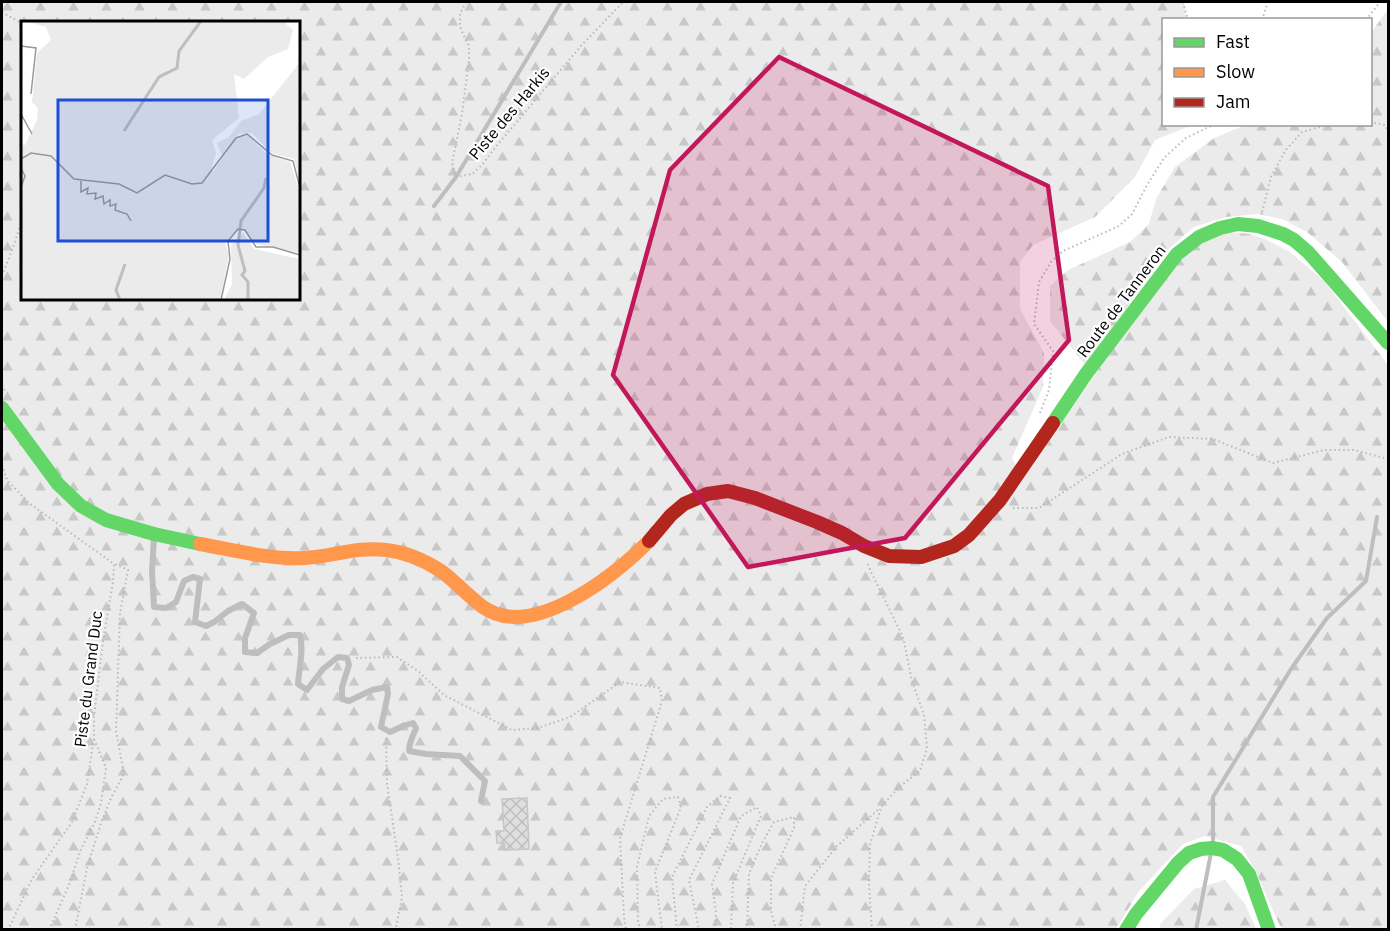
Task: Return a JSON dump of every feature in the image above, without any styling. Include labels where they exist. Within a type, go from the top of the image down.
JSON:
[{"type":"street","name":"Route de Tanneron","points":[[2,408],[58,484],[81,506],[106,520],[154,534],[276,557],[305,558],[354,550],[383,549],[406,553],[440,571],[484,608],[499,615],[520,617],[547,612],[592,588],[638,552],[656,535],[670,515],[684,504],[707,494],[728,491],[755,498],[842,533],[864,546],[889,556],[921,557],[954,546],[969,535],[1000,500],[1086,374],[1177,254],[1199,237],[1220,228],[1238,224],[1258,226],[1294,240],[1308,252],[1389,343]]},
{"type":"street","points":[[1126,930],[1136,914],[1178,863],[1189,853],[1212,848],[1223,850],[1237,859],[1250,874],[1269,930]]},
{"type":"lane","points":[[154,534],[152,570],[154,607],[166,608],[176,602],[184,580],[194,577],[200,579],[195,622],[206,626],[242,604],[255,613],[245,638],[245,652],[257,653],[289,634],[300,635],[302,644],[298,684],[307,690],[323,669],[338,657],[347,658],[349,665],[342,687],[342,699],[349,701],[372,690],[387,687],[388,694],[381,727],[390,732],[413,723],[416,728],[409,743],[409,751],[460,756],[485,781],[481,801]]},
{"type":"path","name":"Piste des Harkis","points":[[466,2],[460,14],[460,27],[469,46],[469,59],[462,114],[452,163],[456,177],[472,174],[482,165],[580,47],[623,2]]},
{"type":"path","points":[[1183,2],[1187,18]]},
{"type":"path","points":[[1263,18],[1268,2]]},
{"type":"path","points":[[1368,18],[1380,2]]},
{"type":"path","points":[[2,12],[19,22],[21,27]]},
{"type":"path","points":[[1372,122],[1386,125],[1389,130]]},
{"type":"path","points":[[1038,420],[1049,390],[1053,351],[1034,324],[1039,282],[1051,262],[1063,251],[1119,226],[1132,214],[1164,158],[1186,138],[1211,126]]},
{"type":"path","points":[[1258,226],[1271,177],[1284,151],[1302,132],[1323,126]]},
{"type":"path","points":[[2,276],[21,222]]},
{"type":"path","points":[[1000,500],[1013,508],[1039,508],[1122,454],[1169,437],[1213,440],[1273,463],[1324,450],[1354,450],[1389,459]]},
{"type":"path","points":[[2,465],[7,480],[29,503],[114,564],[128,570],[120,613],[116,731],[124,774],[111,798],[87,868],[75,930]]},
{"type":"path","points":[[800,930],[805,886],[837,846],[881,807],[899,787],[920,771],[927,748],[924,715],[912,681],[903,637],[871,572],[864,546]]},
{"type":"path","name":"Piste du Grand Duc","points":[[8,930],[32,879],[72,822],[87,784],[94,737],[96,695],[114,564]]},
{"type":"path","points":[[347,658],[397,657],[418,671],[444,695],[512,730],[538,728],[570,717],[620,682],[660,688],[662,701],[620,838],[626,930]]},
{"type":"path","points":[[385,729],[387,784],[402,897],[396,927],[401,930]]},
{"type":"path","points":[[49,930],[101,803],[106,768],[94,737]]},
{"type":"path","points":[[677,930],[672,877],[707,807],[720,796],[730,798],[689,880],[699,930]]},
{"type":"path","points":[[641,930],[638,922],[637,867],[649,816],[663,799],[678,797],[681,807],[655,872],[662,930]]},
{"type":"path","points":[[715,930],[716,912],[712,884],[741,816],[757,807],[761,816],[733,884],[731,930]]},
{"type":"path","points":[[872,930],[869,884],[870,844],[881,807]]},
{"type":"path","points":[[747,930],[749,874],[774,822],[794,817],[794,828],[771,878],[771,911],[776,930]]},
{"type":"highlighted area","points":[[779,57],[1048,186],[1069,340],[905,538],[748,567],[613,375],[670,170]]},
{"type":"green space","points":[[2,2],[1184,2],[1186,18],[1162,18],[1162,126],[1190,126],[1155,140],[1135,177],[1095,217],[1033,245],[1020,262],[1020,309],[1044,353],[1043,387],[1012,458],[1024,478],[1171,264],[1198,245],[1228,232],[1250,234],[1290,252],[1325,282],[1388,365],[1388,929],[1284,929],[1280,926],[1254,868],[1241,846],[1205,836],[1183,844],[1139,891],[1116,929],[2,930]]},
{"type":"green space","points":[[1388,9],[1388,322],[1342,262],[1307,232],[1282,219],[1258,214],[1226,217],[1194,227],[1165,252],[1086,366],[1050,321],[1050,286],[1068,270],[1130,242],[1149,224],[1156,199],[1175,167],[1214,138],[1244,126],[1372,126],[1372,32]]},
{"type":"green space","points":[[1225,880],[1245,904],[1256,929],[1159,929],[1161,923],[1194,889]]},
{"type":"building","points":[[527,798],[529,849],[505,850],[504,843],[497,843],[496,831],[504,831],[502,799]]},
{"type":"waterway","points":[[434,206],[456,177],[561,2]]},
{"type":"waterway","points":[[1213,843],[1213,797],[1291,669],[1327,618],[1366,581],[1377,517]]},
{"type":"waterway","points":[[1196,930],[1211,853]]},
{"type":"traffic: fast","points":[[1053,423],[1086,374],[1177,254],[1199,237],[1220,228],[1238,224],[1258,226],[1294,240],[1308,252],[1388,343]]},
{"type":"traffic: fast","points":[[2,408],[58,484],[81,506],[106,520],[200,544]]},
{"type":"traffic: fast","points":[[1126,930],[1136,914],[1178,863],[1189,853],[1212,848],[1223,850],[1237,859],[1249,874],[1269,930]]},
{"type":"traffic: slow","points":[[200,544],[278,558],[314,557],[365,549],[400,553],[421,560],[441,571],[483,607],[503,616],[525,616],[572,600],[616,571],[649,541]]},
{"type":"traffic: jam","points":[[649,541],[671,515],[684,504],[707,494],[728,491],[755,498],[817,522],[889,556],[921,557],[954,546],[969,535],[1000,500],[1053,423]]}]
